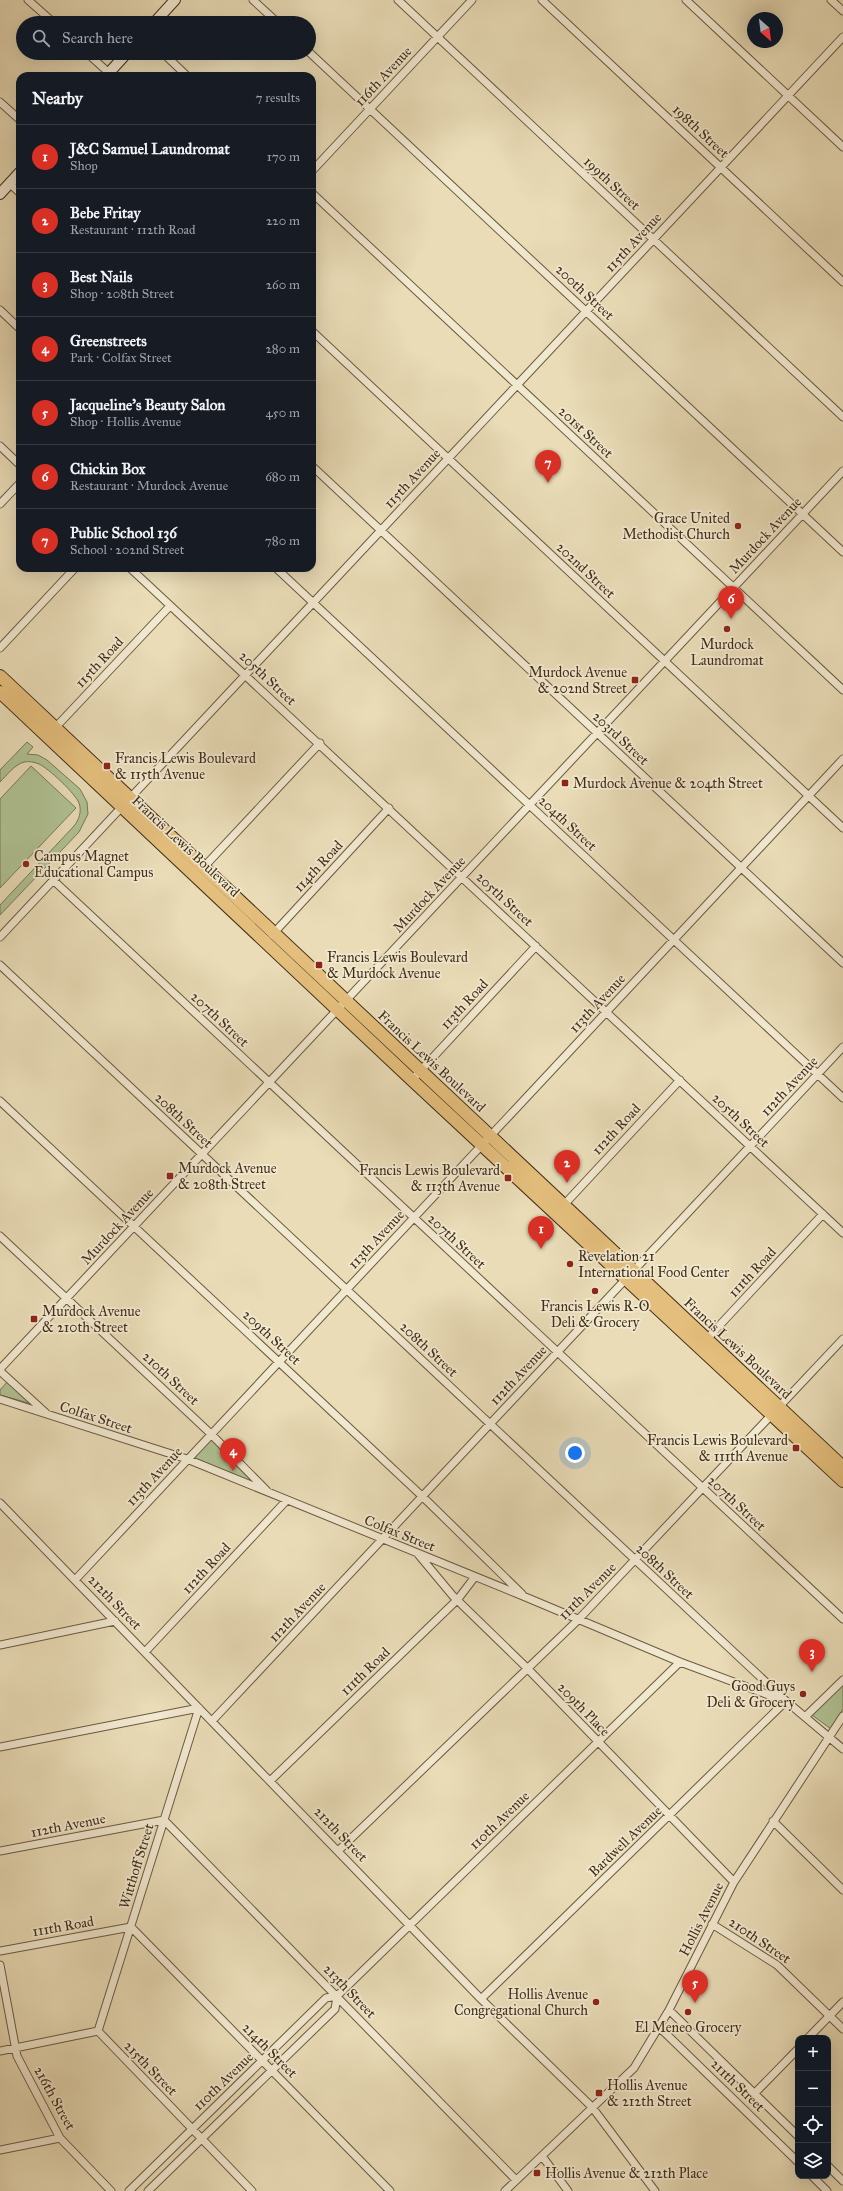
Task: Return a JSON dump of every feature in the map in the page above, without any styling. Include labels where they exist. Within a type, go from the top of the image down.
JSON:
[{"type":"main road","points":[[160,16],[173,0]]},
{"type":"main road","points":[[110,72],[121,60]]},
{"type":"main road","points":[[0,194],[16,176]]},
{"type":"main road","name":"Francis Lewis Boulevard","points":[[0,676],[52,732],[416,1075],[776,1411],[843,1467]]},
{"type":"main road","name":"Francis Lewis Boulevard","points":[[0,692],[52,732]]},
{"type":"main road","name":"Francis Lewis Boulevard","points":[[776,1411],[843,1481]]},
{"type":"street","points":[[28,0],[46,16]]},
{"type":"street","points":[[253,0],[270,16]]},
{"type":"street","name":"199th Street","points":[[398,0],[843,417]]},
{"type":"street","name":"116th Avenue","points":[[316,167],[472,0]]},
{"type":"street","name":"198th Street","points":[[542,0],[843,282]]},
{"type":"street","points":[[686,0],[843,147]]},
{"type":"street","points":[[831,0],[843,11]]},
{"type":"street","name":"115th Avenue","points":[[0,937],[843,37]]},
{"type":"street","name":"200th Street","points":[[316,59],[843,552]]},
{"type":"street","points":[[94,60],[106,72]]},
{"type":"street","points":[[170,60],[183,72]]},
{"type":"street","points":[[0,102],[16,116]]},
{"type":"street","points":[[10,183],[16,189]]},
{"type":"street","name":"201st Street","points":[[316,197],[843,690]]},
{"type":"street","points":[[0,310],[16,325]]},
{"type":"street","name":"202nd Street","points":[[316,336],[843,828]]},
{"type":"street","points":[[0,446],[16,461]]},
{"type":"street","name":"203rd Street","points":[[316,470],[843,963]]},
{"type":"street","name":"Murdock Avenue","points":[[0,1370],[843,471]]},
{"type":"street","points":[[0,504],[16,486]]},
{"type":"street","points":[[0,648],[72,572]]},
{"type":"street","name":"205th Street","points":[[134,572],[320,743],[843,1233]]},
{"type":"street","name":"204th Street","points":[[280,572],[843,1098]]},
{"type":"street","name":"115th Road","points":[[52,732],[170,606]]},
{"type":"street","points":[[200,871],[320,743]]},
{"type":"street","name":"113th Avenue","points":[[75,1580],[843,759]]},
{"type":"street","name":"114th Road","points":[[270,938],[389,808]]},
{"type":"street","name":"207th Street","points":[[54,880],[843,1619]]},
{"type":"street","name":"113th Road","points":[[416,1075],[536,946]]},
{"type":"street","name":"208th Street","points":[[0,965],[786,1701],[830,1736],[843,1749]]},
{"type":"street","name":"112th Avenue","points":[[212,1721],[843,1048]]},
{"type":"street","name":"112th Road","points":[[560,1209],[680,1080]]},
{"type":"street","name":"209th Street","points":[[0,1101],[423,1496],[523,1596]]},
{"type":"street","name":"111th Road","points":[[703,1343],[823,1214]]},
{"type":"street","name":"210th Street","points":[[0,1236],[211,1434],[269,1494]]},
{"type":"street","name":"111th Avenue","points":[[339,1850],[578,1620],[636,1561],[843,1339]]},
{"type":"street","points":[[0,1370],[49,1416]]},
{"type":"street","name":"Colfax Street","points":[[0,1399],[49,1416],[187,1459],[286,1501],[417,1553],[474,1578],[523,1596],[680,1662],[786,1701]]},
{"type":"street","name":"112th Road","points":[[145,1652],[286,1501]]},
{"type":"street","name":"212th Street","points":[[0,1503],[339,1850],[481,1999],[592,2107],[655,2191]]},
{"type":"street","name":"209th Place","points":[[417,1553],[458,1599],[527,1668],[734,1882]]},
{"type":"street","name":"111th Road","points":[[270,1781],[458,1599],[474,1578]]},
{"type":"street","points":[[0,1645],[115,1621]]},
{"type":"street","name":"110th Avenue","points":[[129,2191],[326,1998],[337,1996],[680,1662]]},
{"type":"street","points":[[805,1716],[843,1680]]},
{"type":"street","name":"Bardwell Avenue","points":[[481,1999],[786,1701]]},
{"type":"street","points":[[0,1748],[199,1708]]},
{"type":"street","name":"Witthoff Street","points":[[98,2031],[199,1708]]},
{"type":"street","name":"Hollis Avenue","points":[[504,2191],[634,2068],[669,2010],[734,1882],[843,1716]]},
{"type":"street","name":"112th Avenue","points":[[0,1851],[164,1820]]},
{"type":"street","name":"213th Street","points":[[164,1820],[516,2180]]},
{"type":"street","points":[[773,1821],[843,1890]]},
{"type":"street","name":"210th Street","points":[[712,1924],[777,1965],[843,2029]]},
{"type":"street","name":"111th Road","points":[[0,1951],[131,1927]]},
{"type":"street","name":"214th Street","points":[[131,1927],[390,2191]]},
{"type":"street","name":"216th Street","points":[[0,1965],[17,2056],[60,2138],[111,2191]]},
{"type":"street","name":"110th Avenue","points":[[148,2191],[335,2009],[337,1996]]},
{"type":"street","points":[[811,2035],[843,2002]]},
{"type":"street","name":"211th Street","points":[[669,2010],[795,2133]]},
{"type":"street","name":"211th Street","points":[[659,2027],[795,2159]]},
{"type":"street","points":[[0,2051],[98,2031]]},
{"type":"street","name":"215th Street","points":[[98,2031],[252,2191]]},
{"type":"street","points":[[754,2094],[795,2052]]},
{"type":"street","points":[[0,2150],[60,2138]]},
{"type":"street","points":[[542,2156],[568,2191]]},
{"type":"street","points":[[831,2169],[843,2181]]},
{"type":"street","points":[[815,2179],[827,2191]]},
{"type":"green space","points":[[27,742],[33,747],[27,754],[38,755],[47,760],[80,789],[87,802],[88,814],[79,832],[0,915],[0,905],[74,826],[79,818],[80,812],[80,806],[77,799],[67,787],[55,775],[39,764],[33,762],[20,763],[0,782],[0,770]]},
{"type":"green space","points":[[31,766],[76,808],[0,888],[0,799]]},
{"type":"green space","points":[[8,1381],[32,1404],[0,1395],[0,1390]]},
{"type":"green space","points":[[211,1436],[255,1483],[189,1459]]},
{"type":"green space","points":[[843,1685],[843,1709],[831,1729],[812,1715]]},
{"type":"place","name":"Public School 136","points":[[548,483]]},
{"type":"place","name":"Grace United Methodist Church","points":[[738,526]]},
{"type":"place","name":"Chickin Box","points":[[731,619]]},
{"type":"place","name":"Murdock Laundromat","points":[[727,629]]},
{"type":"place","name":"Murdock Avenue & 202nd Street","points":[[635,680]]},
{"type":"place","name":"Francis Lewis Boulevard & 115th Avenue","points":[[107,766]]},
{"type":"place","name":"Murdock Avenue & 204th Street","points":[[565,783]]},
{"type":"place","name":"Campus Magnet Educational Campus","points":[[26,864]]},
{"type":"place","name":"Francis Lewis Boulevard & Murdock Avenue","points":[[319,965]]},
{"type":"place","name":"Murdock Avenue & 208th Street","points":[[170,1176]]},
{"type":"place","name":"Francis Lewis Boulevard & 113th Avenue","points":[[508,1178]]},
{"type":"place","name":"Bebe Fritay","points":[[567,1183]]},
{"type":"place","name":"J&C Samuel Laundromat","points":[[541,1249]]},
{"type":"place","name":"Revelation 21 International Food Center","points":[[570,1264]]},
{"type":"place","name":"Francis Lewis R-O Deli & Grocery","points":[[595,1291]]},
{"type":"place","name":"Murdock Avenue & 210th Street","points":[[34,1319]]},
{"type":"place","name":"Francis Lewis Boulevard & 111th Avenue","points":[[796,1448]]},
{"type":"place","name":"Greenstreets","points":[[233,1471]]},
{"type":"place","name":"Best Nails","points":[[812,1672]]},
{"type":"place","name":"Good Guys Deli & Grocery","points":[[803,1694]]},
{"type":"place","name":"Hollis Avenue Congregational Church","points":[[596,2002]]},
{"type":"place","name":"Jacqueline's Beauty Salon","points":[[695,2003]]},
{"type":"place","name":"El Meneo Grocery","points":[[688,2012]]},
{"type":"place","name":"Hollis Avenue & 212th Street","points":[[599,2093]]},
{"type":"place","name":"Hollis Avenue & 212th Place","points":[[537,2173]]}]
